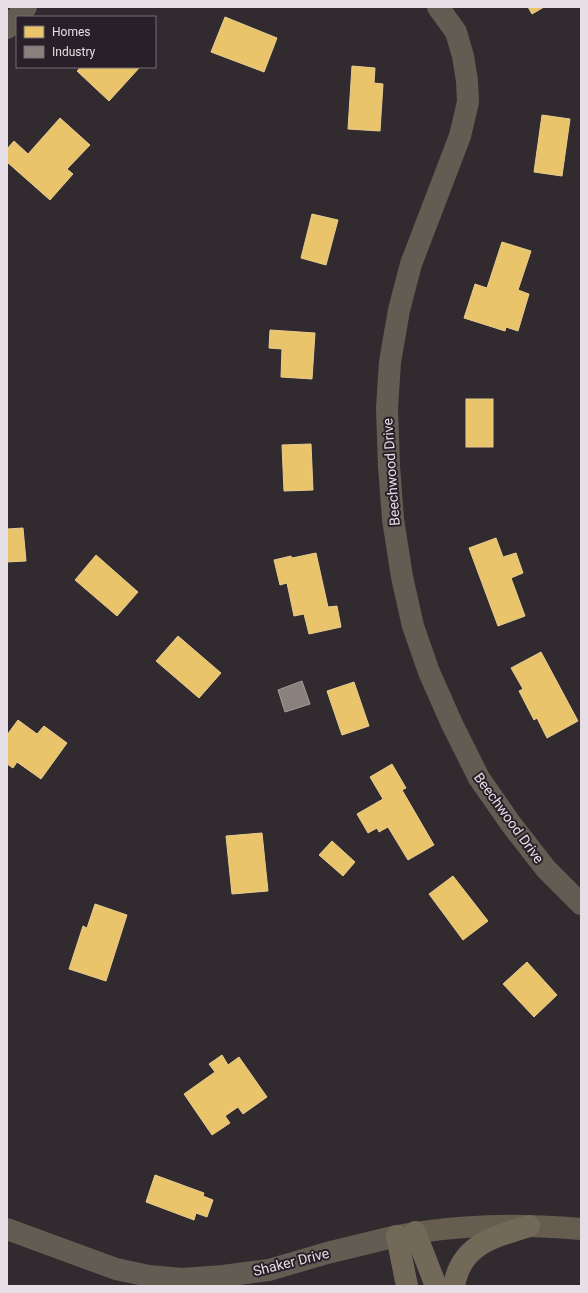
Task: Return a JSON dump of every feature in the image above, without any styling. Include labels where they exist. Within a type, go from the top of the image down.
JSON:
[{"type":"highway","points":[[454,1286],[455,1279],[464,1261],[476,1247],[492,1238],[529,1226]]},
{"type":"highway","points":[[406,1234],[407,1286]]},
{"type":"highway","points":[[406,1234],[436,1286]]},
{"type":"street","points":[[18,16],[26,7]]},
{"type":"street","name":"Beechwood Drive","points":[[438,7],[456,32],[463,56],[467,81],[468,102],[460,136],[411,264],[399,310],[390,362],[386,408],[388,466],[393,519],[402,577],[413,626],[429,672],[452,724],[479,778],[511,824],[546,869],[581,904]]},
{"type":"street","points":[[7,28],[16,18]]},
{"type":"street","name":"Shaker Drive","points":[[7,1229],[116,1269],[149,1276],[182,1279],[223,1276],[269,1270],[327,1253],[406,1234],[456,1227],[497,1225],[581,1230]]},
{"type":"building: Homes","points":[[528,7],[544,7],[532,14]]},
{"type":"building: Homes","points":[[225,17],[277,38],[264,72],[211,52]]},
{"type":"building: Homes","points":[[352,66],[375,68],[374,83],[383,84],[380,131],[348,129]]},
{"type":"building: Homes","points":[[80,68],[139,68],[109,101],[77,71]]},
{"type":"building: Homes","points":[[542,115],[570,119],[562,176],[534,172]]},
{"type":"building: Homes","points":[[60,118],[90,145],[67,169],[73,174],[50,200],[7,162],[7,149],[14,141],[28,154]]},
{"type":"building: Homes","points":[[312,214],[338,220],[326,265],[301,258]]},
{"type":"building: Homes","points":[[502,242],[531,251],[518,290],[529,294],[518,331],[506,327],[505,331],[464,318],[475,284],[487,288]]},
{"type":"building: Homes","points":[[270,330],[315,333],[312,379],[281,377],[282,349],[269,348]]},
{"type":"building: Homes","points":[[466,399],[493,399],[493,447],[466,447]]},
{"type":"building: Homes","points":[[311,444],[313,490],[284,491],[282,445]]},
{"type":"building: Homes","points":[[23,528],[26,561],[7,562],[7,529]]},
{"type":"building: Homes","points":[[496,538],[503,557],[516,553],[523,573],[511,578],[525,616],[498,626],[469,548]]},
{"type":"building: Homes","points":[[316,553],[328,607],[337,606],[341,627],[309,634],[304,614],[294,616],[287,583],[280,585],[274,560]]},
{"type":"building: Homes","points":[[96,555],[138,592],[117,616],[75,580]]},
{"type":"building: Homes","points":[[178,636],[221,673],[199,698],[156,661]]},
{"type":"building: Homes","points":[[541,652],[578,721],[547,738],[537,718],[534,720],[519,691],[523,689],[511,668]]},
{"type":"building: Homes","points":[[354,682],[369,726],[342,735],[327,691]]},
{"type":"building: Homes","points":[[18,720],[37,734],[44,726],[67,743],[41,779],[17,762],[13,768],[7,764],[7,735]]},
{"type":"building: Homes","points":[[392,764],[406,788],[402,790],[434,845],[408,860],[388,827],[379,832],[377,828],[368,833],[357,814],[383,799],[370,777]]},
{"type":"building: Homes","points":[[262,833],[268,891],[232,894],[226,836]]},
{"type":"building: Homes","points":[[332,841],[355,862],[343,876],[319,855]]},
{"type":"building: Homes","points":[[453,876],[488,921],[463,940],[429,894]]},
{"type":"building: Homes","points":[[95,904],[127,915],[106,981],[69,969],[83,926],[87,928]]},
{"type":"building: Homes","points":[[527,962],[557,995],[534,1017],[503,984]]},
{"type":"building: Homes","points":[[222,1055],[228,1065],[239,1057],[267,1097],[243,1114],[238,1107],[225,1116],[230,1123],[212,1135],[184,1094],[215,1072],[209,1064]]},
{"type":"building: Homes","points":[[155,1175],[204,1193],[203,1196],[213,1200],[207,1217],[196,1213],[194,1220],[146,1202]]},
{"type":"building: Industry","points":[[302,681],[310,704],[285,712],[278,690]]}]
